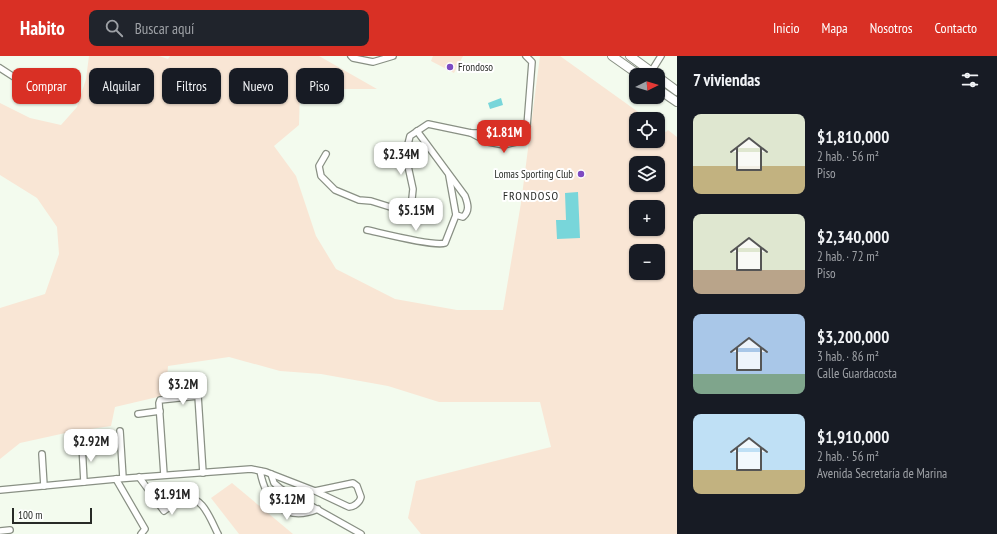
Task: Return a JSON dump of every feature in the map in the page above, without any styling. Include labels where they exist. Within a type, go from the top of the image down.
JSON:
[{"type":"main road","points":[[612,56],[629,68]]},
{"type":"main road","points":[[630,56],[647,68]]},
{"type":"main road","points":[[665,82],[677,91]]},
{"type":"main road","points":[[665,94],[677,102]]},
{"type":"street","points":[[351,56],[353,58],[374,62],[393,56]]},
{"type":"street","points":[[471,133],[488,142],[504,145],[516,142],[522,136],[527,126],[532,62],[526,56]]},
{"type":"street","points":[[657,68],[661,56]]},
{"type":"street","points":[[0,68],[12,76]]},
{"type":"street","points":[[326,154],[319,166],[321,176],[335,190],[359,200],[371,201],[403,211],[411,208],[413,189],[408,166],[407,148],[410,136],[428,124],[471,133],[513,133],[527,126]]},
{"type":"street","points":[[417,132],[464,196],[468,206],[467,213],[463,217],[456,215]]},
{"type":"street","points":[[488,142],[490,133]]},
{"type":"street","points":[[513,133],[516,142]]},
{"type":"street","points":[[367,230],[420,242],[443,244],[456,215],[449,176]]},
{"type":"street","points":[[197,380],[203,473]]},
{"type":"street","points":[[164,475],[160,400],[198,396]]},
{"type":"street","points":[[138,414],[160,411]]},
{"type":"street","points":[[120,431],[123,478]]},
{"type":"street","points":[[82,445],[84,482]]},
{"type":"street","points":[[42,454],[44,486]]},
{"type":"street","points":[[0,490],[123,478],[251,469],[271,474],[315,491],[349,507],[354,506],[359,502],[361,497],[357,486],[353,483],[315,491]]},
{"type":"street","points":[[260,471],[268,494],[274,503],[282,510],[293,514],[303,514],[318,509]]},
{"type":"street","points":[[271,474],[274,483],[281,489],[361,534]]},
{"type":"street","points":[[139,477],[164,511],[184,499],[193,498],[202,504],[218,534]]},
{"type":"street","points":[[116,479],[145,529],[141,534]]},
{"type":"street","points":[[0,531],[10,530]]},
{"type":"shaded area","points":[[89,56],[159,56],[168,59],[170,56],[319,56],[340,68],[296,68],[296,104],[300,104],[299,125],[274,146],[296,176],[316,236],[336,269],[395,299],[457,310],[503,310],[521,203],[540,56],[560,56],[638,112],[629,112],[629,148],[665,148],[665,131],[668,130],[677,137],[677,534],[421,534],[408,518],[416,481],[551,447],[540,402],[439,402],[388,386],[321,374],[280,371],[229,357],[168,366],[166,395],[115,407],[111,426],[70,432],[20,443],[0,459],[0,308],[45,294],[59,254],[57,227],[37,198],[0,175],[0,103],[30,118],[61,125],[78,104],[81,104],[81,95],[86,79]]},
{"type":"shaded area","name":"Frondoso","points":[[433,56],[463,56],[454,73],[431,61]]},
{"type":"shaded area","points":[[344,70],[377,89],[344,89]]},
{"type":"shaded area","points":[[232,483],[293,534],[239,534],[211,498]]},
{"type":"water","name":"Frondoso","points":[[501,98],[503,105],[490,109],[488,103]]},
{"type":"water","points":[[578,192],[580,238],[557,239],[556,220],[566,220],[565,193]]},
{"type":"place","name":"Frondoso","points":[[450,67]]},
{"type":"place","name":"Lomas Sporting Club","points":[[581,174]]},
{"type":"district","name":"FRONDOSO","points":[[531,196]]}]
